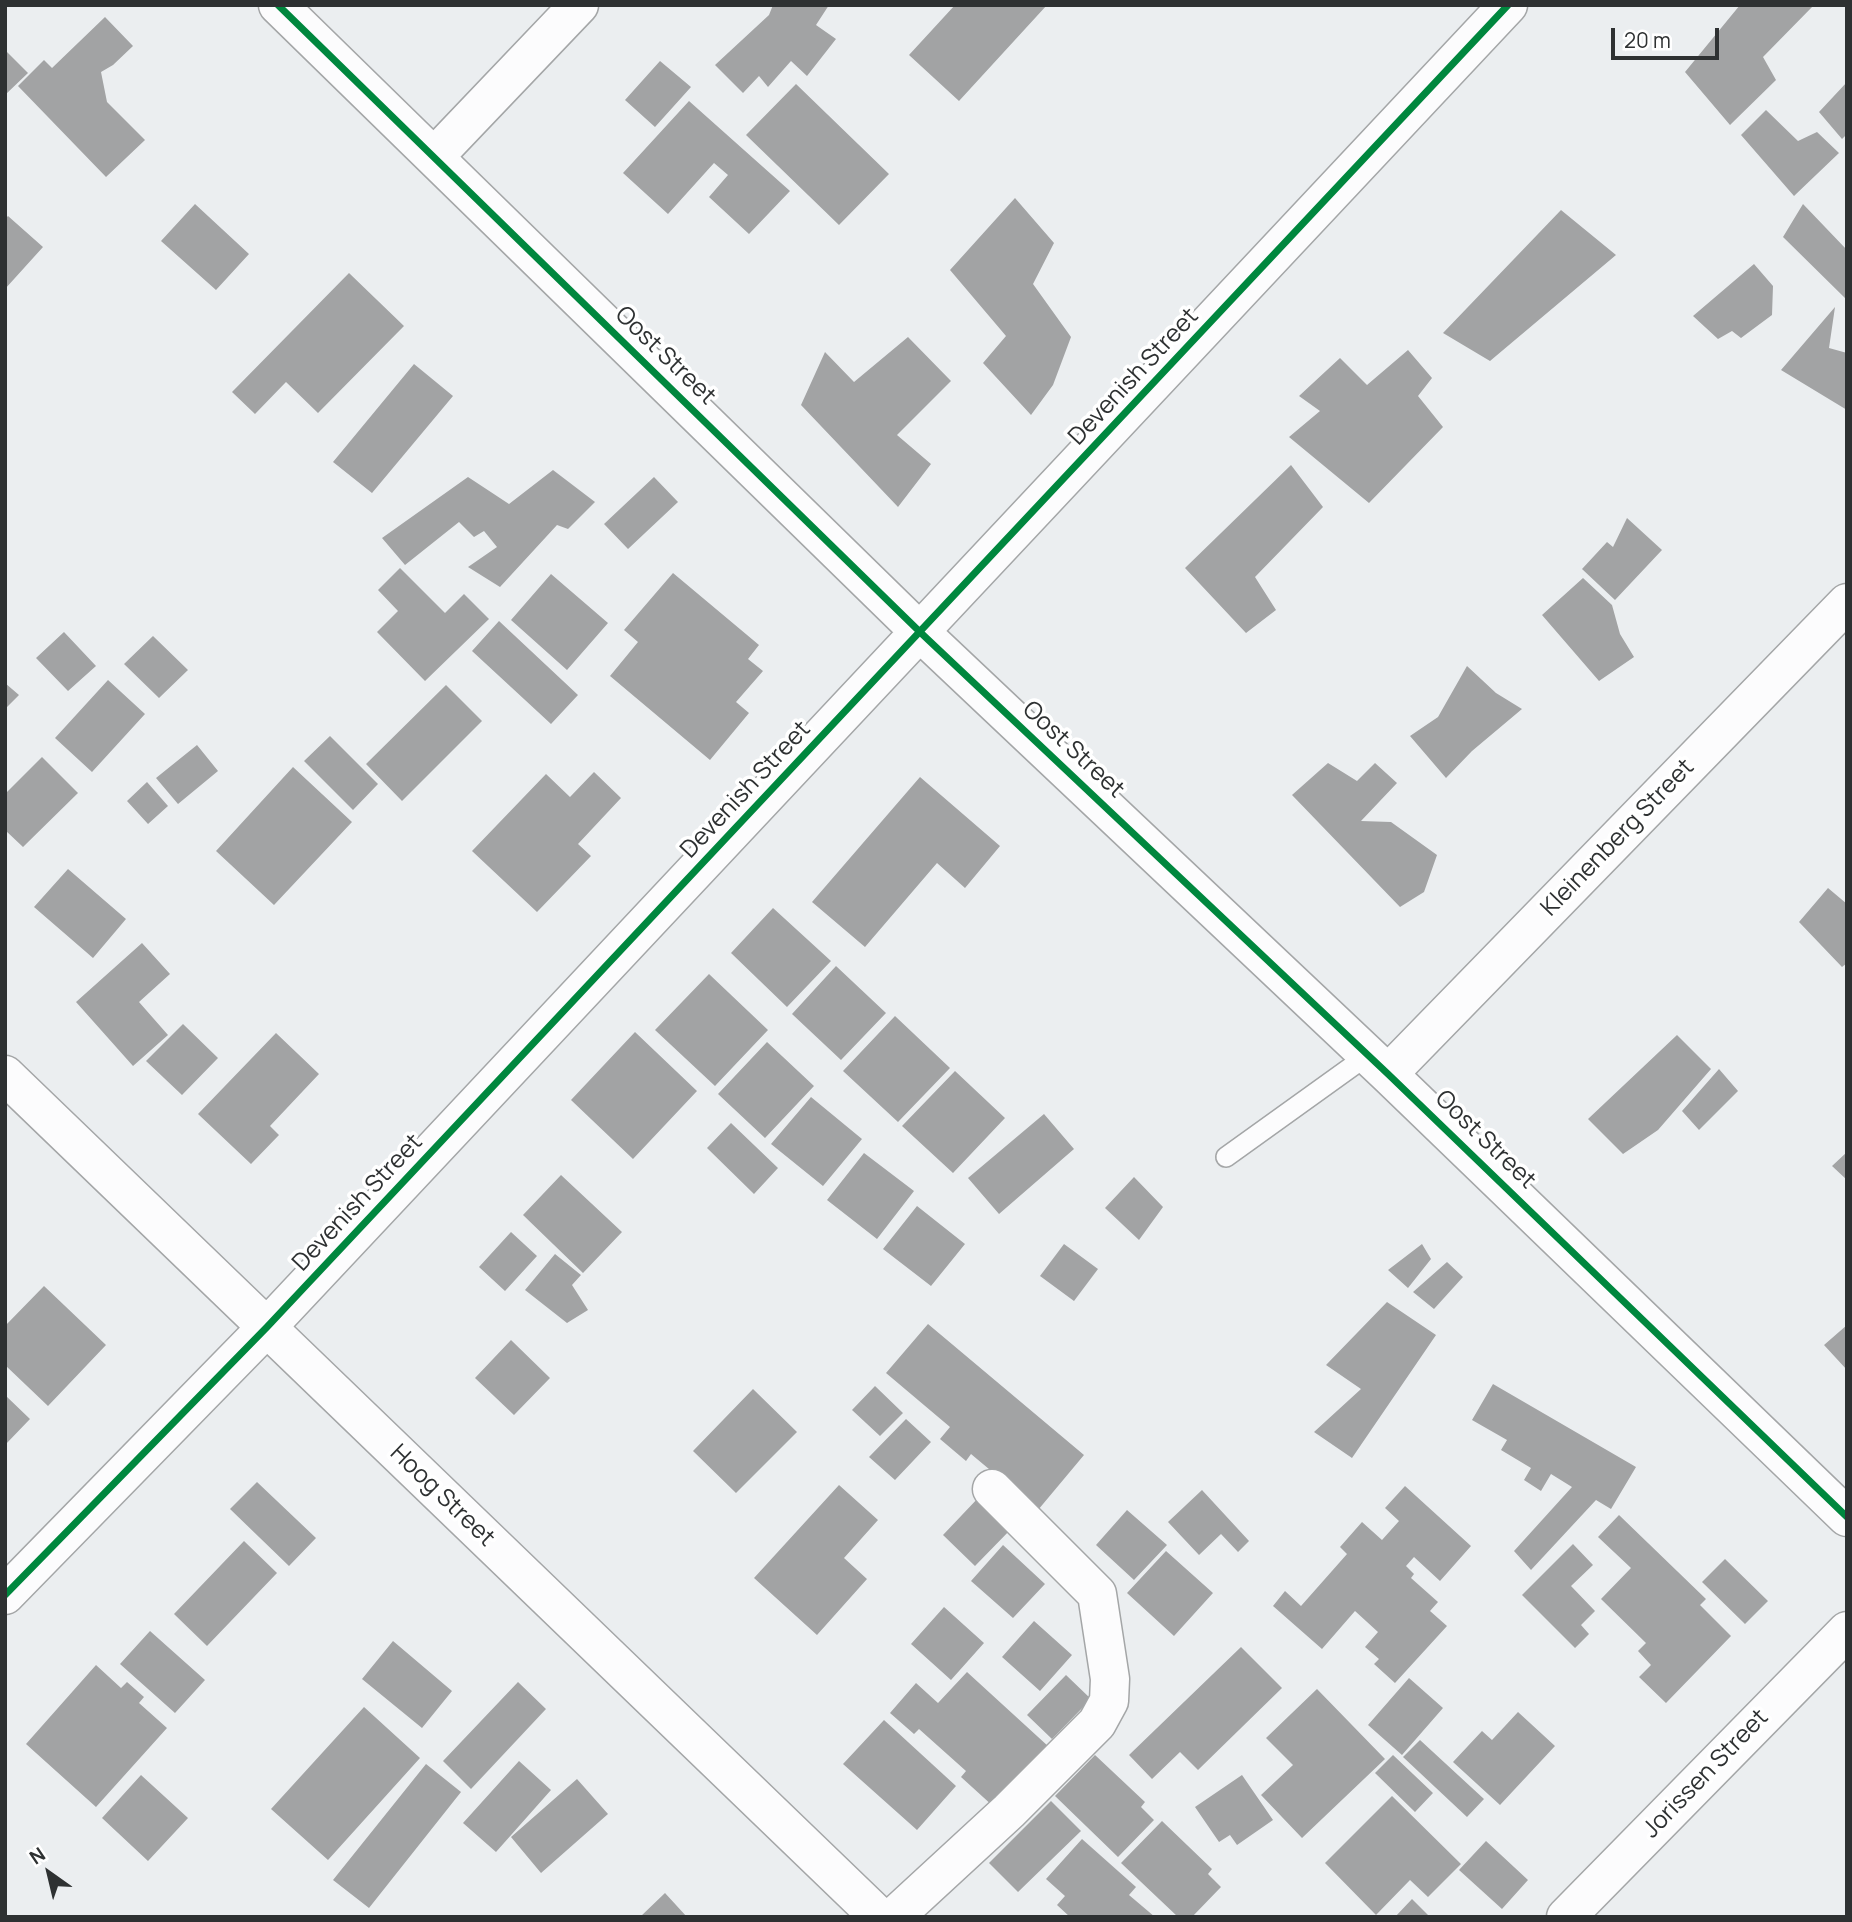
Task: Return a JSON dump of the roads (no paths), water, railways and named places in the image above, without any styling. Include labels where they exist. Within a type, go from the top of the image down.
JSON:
[{"type":"street","name":"Oost Street","points":[[278,5],[921,633],[1378,1064],[1847,1517]]},
{"type":"street","points":[[433,157],[579,5]]},
{"type":"street","name":"Devenish Street","points":[[5,1595],[267,1327],[1508,5]]},
{"type":"street","name":"Kleinenberg Street","points":[[1378,1064],[1847,603]]},
{"type":"street","name":"Hoog Street","points":[[5,1075],[879,1917]]},
{"type":"street","points":[[894,1917],[1009,1811],[1097,1723],[1110,1701],[1110,1679],[1097,1594],[992,1489]]},
{"type":"street","name":"Jorissen Street","points":[[1566,1917],[1847,1631]]},
{"type":"lane","points":[[1226,1157],[1378,1064]]}]
